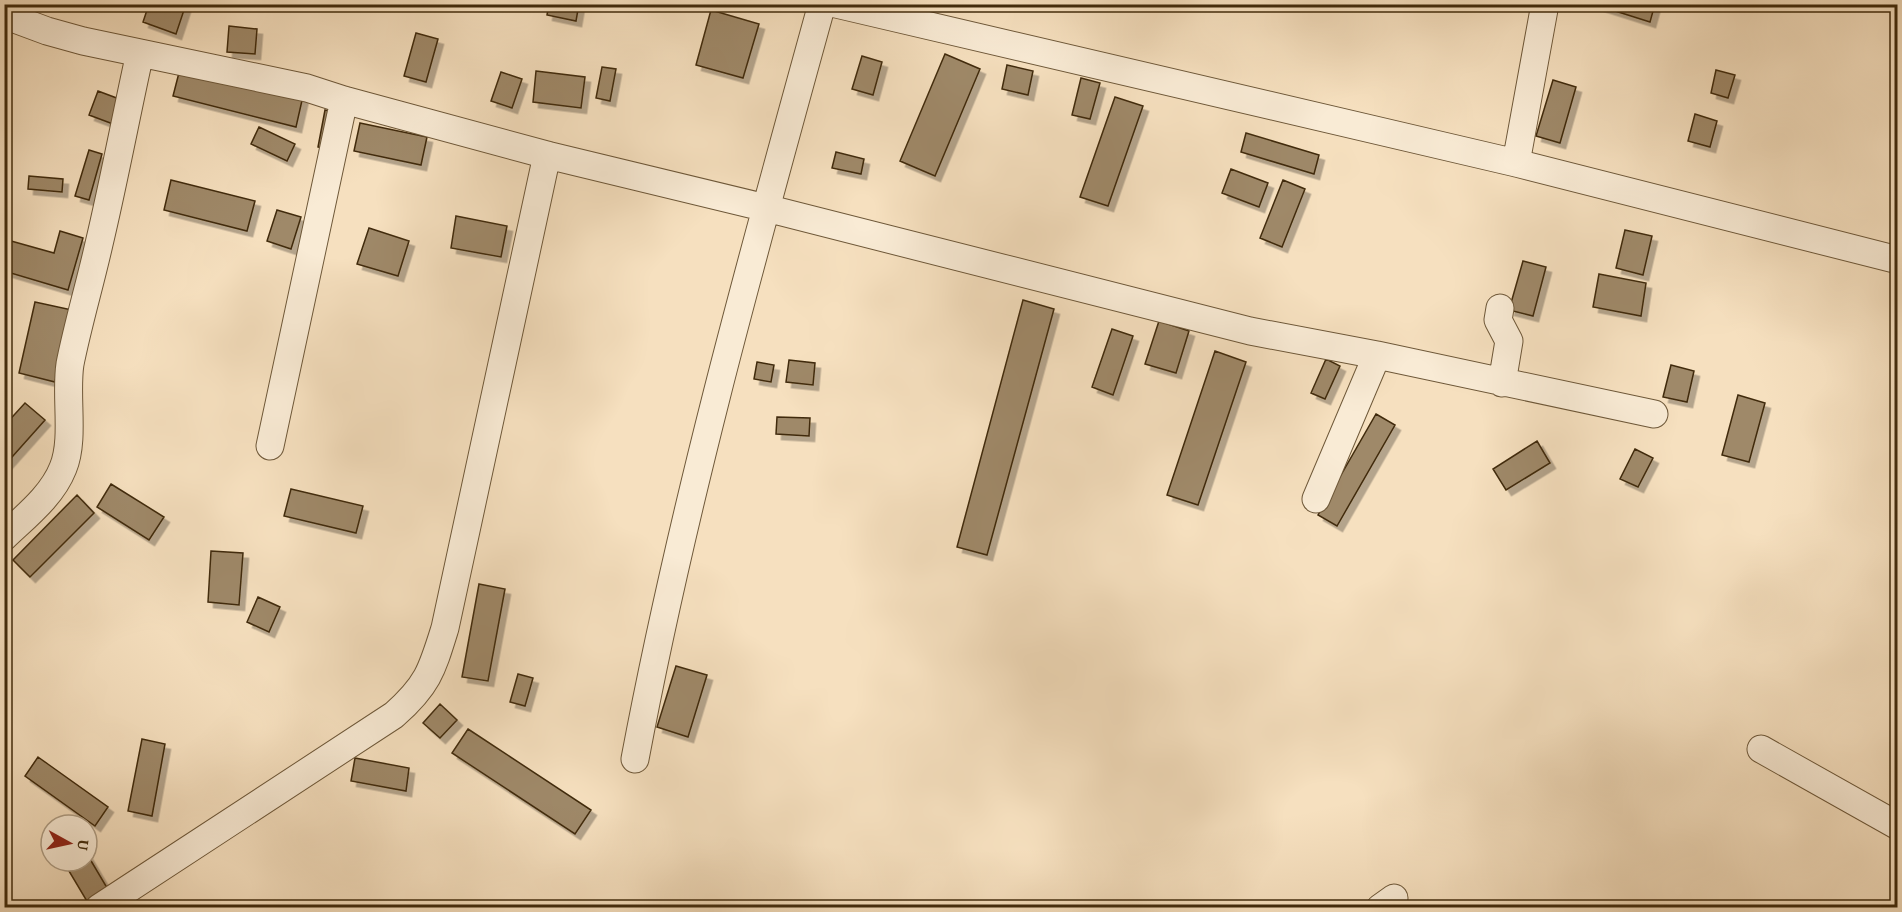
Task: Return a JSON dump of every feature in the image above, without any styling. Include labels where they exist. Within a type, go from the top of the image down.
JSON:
[{"type":"street","points":[[635,759],[680,542],[766,208],[822,4]]},
{"type":"street","points":[[836,4],[1516,163],[1898,260]]},
{"type":"street","points":[[1516,163],[1545,4]]},
{"type":"street","points":[[4,15],[47,31],[307,88],[547,155],[1250,331],[1377,355],[1654,414]]},
{"type":"street","points":[[4,537],[53,486],[63,470],[68,453],[70,366],[100,242],[140,53]]},
{"type":"street","points":[[270,446],[344,100]]},
{"type":"street","points":[[99,908],[394,715],[412,699],[433,668],[445,628],[547,155]]},
{"type":"street","points":[[1500,308],[1498,320],[1509,341],[1502,382]]},
{"type":"street","points":[[1316,499],[1377,355]]},
{"type":"street","points":[[1761,749],[1898,826]]},
{"type":"building","points":[[149,4],[186,4],[176,34],[143,22]]},
{"type":"building","points":[[549,4],[579,4],[576,21],[547,15]]},
{"type":"building","points":[[1593,4],[1655,4],[1650,22]]},
{"type":"building","points":[[711,10],[759,24],[743,78],[696,65]]},
{"type":"building","points":[[229,26],[257,29],[255,54],[227,52]]},
{"type":"building","points":[[416,33],[438,39],[426,82],[404,76]]},
{"type":"building","points":[[945,54],[980,69],[935,176],[900,161]]},
{"type":"building","points":[[862,56],[882,62],[873,95],[852,89]]},
{"type":"building","points":[[181,65],[303,96],[296,127],[173,96]]},
{"type":"building","points":[[1007,65],[1033,71],[1028,95],[1002,89]]},
{"type":"building","points":[[602,67],[616,69],[610,101],[596,98]]},
{"type":"building","points":[[1716,70],[1735,75],[1728,98],[1711,93]]},
{"type":"building","points":[[536,71],[585,77],[581,108],[533,102]]},
{"type":"building","points":[[501,72],[522,79],[512,108],[491,101]]},
{"type":"building","points":[[1081,78],[1100,83],[1090,119],[1072,115]]},
{"type":"building","points":[[1553,80],[1576,87],[1560,143],[1536,136]]},
{"type":"building","points":[[98,91],[122,100],[113,124],[89,115]]},
{"type":"building","points":[[1115,97],[1143,106],[1108,206],[1080,197]]},
{"type":"building","points":[[325,110],[338,113],[330,150],[318,147]]},
{"type":"building","points":[[1695,114],[1717,121],[1710,147],[1688,141]]},
{"type":"building","points":[[360,123],[427,137],[421,165],[354,151]]},
{"type":"building","points":[[259,127],[295,144],[287,161],[251,144]]},
{"type":"building","points":[[1246,133],[1319,155],[1314,174],[1241,152]]},
{"type":"building","points":[[89,150],[102,154],[89,200],[75,196]]},
{"type":"building","points":[[836,152],[864,159],[861,174],[832,168]]},
{"type":"building","points":[[1231,169],[1268,183],[1259,207],[1222,193]]},
{"type":"building","points":[[29,176],[63,179],[62,192],[28,189]]},
{"type":"building","points":[[171,180],[255,201],[247,231],[164,210]]},
{"type":"building","points":[[1283,180],[1305,189],[1282,247],[1260,238]]},
{"type":"building","points":[[277,210],[301,217],[291,249],[267,241]]},
{"type":"building","points":[[456,216],[507,226],[501,257],[451,248]]},
{"type":"building","points":[[369,228],[409,241],[398,276],[357,264]]},
{"type":"building","points":[[1625,230],[1652,236],[1643,275],[1616,268]]},
{"type":"building","points":[[60,231],[83,238],[68,290],[4,271],[4,239],[54,253]]},
{"type":"building","points":[[1523,261],[1546,267],[1533,316],[1509,310]]},
{"type":"building","points":[[1599,274],[1646,283],[1641,316],[1593,307]]},
{"type":"building","points":[[1023,300],[1054,309],[987,555],[957,547]]},
{"type":"building","points":[[35,302],[72,310],[55,382],[19,373]]},
{"type":"building","points":[[1159,321],[1189,331],[1176,373],[1145,364]]},
{"type":"building","points":[[1112,329],[1133,336],[1113,395],[1092,387]]},
{"type":"building","points":[[1215,351],[1246,362],[1198,505],[1167,495]]},
{"type":"building","points":[[1326,359],[1340,366],[1325,399],[1311,393]]},
{"type":"building","points":[[789,360],[815,363],[813,385],[786,382]]},
{"type":"building","points":[[757,362],[774,365],[771,382],[754,379]]},
{"type":"building","points":[[1671,365],[1694,371],[1687,402],[1663,397]]},
{"type":"building","points":[[1738,395],[1765,403],[1749,462],[1722,455]]},
{"type":"building","points":[[25,403],[45,420],[4,466],[4,426]]},
{"type":"building","points":[[1376,414],[1395,425],[1337,526],[1318,515]]},
{"type":"building","points":[[777,417],[810,418],[809,436],[776,434]]},
{"type":"building","points":[[1537,441],[1550,463],[1506,490],[1493,469]]},
{"type":"building","points":[[1635,449],[1653,458],[1638,487],[1620,479]]},
{"type":"building","points":[[111,484],[164,517],[149,540],[97,507]]},
{"type":"building","points":[[291,489],[363,506],[356,533],[284,516]]},
{"type":"building","points":[[77,495],[94,513],[30,577],[13,560]]},
{"type":"building","points":[[211,551],[243,553],[239,605],[208,602]]},
{"type":"building","points":[[479,584],[505,589],[488,681],[462,677]]},
{"type":"building","points":[[258,597],[280,607],[269,632],[247,622]]},
{"type":"building","points":[[676,666],[707,675],[688,737],[657,727]]},
{"type":"building","points":[[518,674],[533,678],[525,706],[510,702]]},
{"type":"building","points":[[440,704],[457,720],[440,738],[423,723]]},
{"type":"building","points":[[468,729],[591,810],[575,834],[452,753]]},
{"type":"building","points":[[142,739],[165,744],[152,816],[128,811]]},
{"type":"building","points":[[38,757],[108,807],[99,820],[99,813],[77,813],[25,776]]},
{"type":"building","points":[[355,758],[409,768],[406,791],[351,781]]},
{"type":"building","points":[[70,873],[98,873],[119,908],[91,908]]}]
